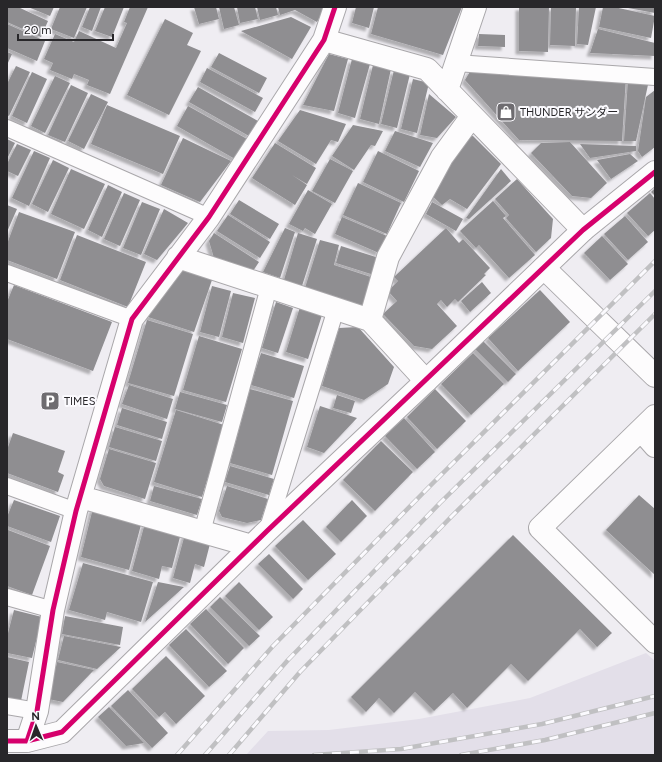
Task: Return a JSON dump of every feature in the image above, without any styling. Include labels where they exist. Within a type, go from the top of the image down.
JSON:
[{"type":"street","points":[[17,741],[37,711],[53,610],[79,504],[132,319],[209,217],[324,40],[335,7]]},
{"type":"street","points":[[447,90],[475,7]]},
{"type":"street","points":[[324,40],[427,69],[583,230]]},
{"type":"street","points":[[370,320],[388,257],[442,157],[472,116]]},
{"type":"street","points":[[17,741],[62,732],[260,538],[583,230],[655,172]]},
{"type":"street","points":[[178,257],[370,320],[426,381]]},
{"type":"street","points":[[544,268],[655,376]]},
{"type":"street","points":[[650,431],[540,528],[655,642]]},
{"type":"street","points":[[79,504],[202,532],[260,538]]},
{"type":"lane","points":[[456,63],[655,77]]},
{"type":"lane","points":[[7,128],[209,217]]},
{"type":"lane","points":[[7,273],[132,319]]},
{"type":"lane","points":[[202,532],[269,287]]},
{"type":"lane","points":[[260,538],[336,309]]},
{"type":"lane","points":[[7,486],[79,504]]},
{"type":"lane","points":[[7,596],[53,610]]},
{"type":"lane","points":[[7,706],[37,711]]},
{"type":"shaded area","points":[[646,653],[655,661],[655,755],[246,755],[268,731],[329,730],[419,719],[530,698]]},
{"type":"building","points":[[7,7],[18,7],[48,21],[41,37],[7,22]]},
{"type":"building","points":[[28,7],[54,7],[50,16]]},
{"type":"building","points":[[60,7],[87,7],[74,38],[51,29]]},
{"type":"building","points":[[90,7],[101,7],[92,31],[82,27]]},
{"type":"building","points":[[105,7],[124,7],[112,37],[95,31]]},
{"type":"building","points":[[130,7],[148,7],[110,94],[87,85],[89,80],[74,74],[72,79],[50,70],[53,63],[44,59],[55,34],[74,42],[79,31],[116,48],[127,23],[124,22]]},
{"type":"building","points":[[194,7],[216,7],[219,19],[199,24]]},
{"type":"building","points":[[219,7],[234,7],[239,25],[224,29]]},
{"type":"building","points":[[237,7],[255,7],[258,19],[240,23]]},
{"type":"building","points":[[257,7],[276,7],[278,15],[260,20]]},
{"type":"building","points":[[278,7],[325,7],[317,22],[295,10],[280,15]]},
{"type":"building","points":[[356,7],[374,7],[369,28],[352,23]]},
{"type":"building","points":[[378,7],[462,7],[443,55],[371,34]]},
{"type":"building","points":[[519,7],[549,7],[548,52],[519,51]]},
{"type":"building","points":[[551,7],[576,7],[575,46],[550,45]]},
{"type":"building","points":[[579,7],[596,7],[588,45],[577,44]]},
{"type":"building","points":[[603,7],[614,7],[655,16],[651,38],[599,27]]},
{"type":"building","points":[[655,7],[655,13],[628,8]]},
{"type":"building","points":[[291,17],[311,27],[292,59],[241,31]]},
{"type":"building","points":[[165,19],[193,33],[187,45],[201,51],[169,115],[127,95]]},
{"type":"building","points":[[7,24],[45,41],[37,61],[7,48]]},
{"type":"building","points":[[598,29],[655,43],[655,56],[590,53]]},
{"type":"building","points":[[479,34],[505,35],[505,47],[478,46]]},
{"type":"building","points":[[7,52],[12,54],[7,65]]},
{"type":"building","points":[[219,53],[267,78],[259,93],[211,67]]},
{"type":"building","points":[[329,54],[348,59],[334,111],[303,105]]},
{"type":"building","points":[[352,59],[370,64],[355,118],[338,113]]},
{"type":"building","points":[[373,65],[391,69],[379,124],[360,119]]},
{"type":"building","points":[[16,66],[30,72],[9,116],[7,115],[7,84]]},
{"type":"building","points":[[207,68],[263,98],[255,112],[200,82]]},
{"type":"building","points":[[394,70],[410,74],[397,128],[381,124]]},
{"type":"building","points":[[471,70],[626,77],[622,141],[519,140],[465,80]]},
{"type":"building","points":[[32,72],[47,79],[27,123],[12,116]]},
{"type":"building","points":[[55,76],[70,83],[45,133],[31,126]]},
{"type":"building","points":[[413,79],[429,83],[417,133],[401,129]]},
{"type":"building","points":[[628,79],[649,80],[636,141],[624,141]]},
{"type":"building","points":[[71,85],[88,93],[65,142],[48,135]]},
{"type":"building","points":[[198,87],[258,121],[249,136],[189,102]]},
{"type":"building","points":[[655,90],[655,147],[642,157],[638,151],[646,97]]},
{"type":"building","points":[[91,94],[108,102],[84,149],[68,141]]},
{"type":"building","points":[[429,94],[456,117],[437,138],[420,135]]},
{"type":"building","points":[[107,105],[180,136],[163,174],[91,144]]},
{"type":"building","points":[[188,106],[247,139],[235,159],[177,126]]},
{"type":"building","points":[[300,110],[346,124],[338,142],[331,140],[316,164],[278,141]]},
{"type":"building","points":[[353,125],[383,131],[375,146],[371,145],[354,170],[332,156]]},
{"type":"building","points":[[395,131],[433,143],[420,167],[385,151]]},
{"type":"building","points":[[473,136],[501,164],[467,209],[450,199],[442,205],[430,194],[465,137]]},
{"type":"building","points":[[183,138],[231,161],[200,202],[161,185]]},
{"type":"building","points":[[7,139],[15,143],[7,159]]},
{"type":"building","points":[[570,142],[607,183],[591,198],[572,196],[531,153],[541,143]]},
{"type":"building","points":[[275,143],[316,168],[307,184],[292,175],[307,185],[295,205],[252,178]]},
{"type":"building","points":[[17,144],[31,150],[18,176],[7,171],[7,164]]},
{"type":"building","points":[[580,144],[636,146],[636,151],[590,158]]},
{"type":"building","points":[[34,151],[50,158],[29,206],[12,198]]},
{"type":"building","points":[[378,151],[419,171],[404,202],[363,182]]},
{"type":"building","points":[[630,154],[638,161],[611,179],[597,160]]},
{"type":"building","points":[[330,159],[353,171],[335,203],[312,191]]},
{"type":"building","points":[[53,160],[69,168],[48,212],[32,204]]},
{"type":"building","points":[[71,169],[105,184],[84,229],[51,214]]},
{"type":"building","points":[[501,169],[511,181],[469,219],[466,218]]},
{"type":"building","points":[[517,179],[553,219],[551,238],[536,252],[506,218],[509,215],[495,199]]},
{"type":"building","points":[[358,183],[401,203],[387,234],[343,215]]},
{"type":"building","points":[[108,185],[122,192],[102,237],[88,230]]},
{"type":"building","points":[[655,188],[655,196],[651,192]]},
{"type":"building","points":[[308,190],[332,204],[315,234],[305,228],[303,231],[289,224]]},
{"type":"building","points":[[124,193],[140,200],[120,246],[104,239]]},
{"type":"building","points":[[650,193],[655,199],[655,230],[648,236],[627,213]]},
{"type":"building","points":[[239,200],[279,224],[270,239],[230,214]]},
{"type":"building","points":[[493,201],[506,216],[503,218],[535,255],[509,278],[479,245],[476,248],[460,231]]},
{"type":"building","points":[[142,202],[160,209],[141,255],[123,248]]},
{"type":"building","points":[[432,202],[463,219],[456,231],[426,214]]},
{"type":"building","points":[[7,205],[17,209],[7,232]]},
{"type":"building","points":[[164,209],[188,223],[157,260],[144,254]]},
{"type":"building","points":[[19,212],[75,232],[57,279],[7,260],[7,244]]},
{"type":"building","points":[[228,215],[270,242],[260,258],[217,231]]},
{"type":"building","points":[[625,216],[648,242],[628,260],[604,234]]},
{"type":"building","points":[[342,217],[387,236],[379,253],[335,234]]},
{"type":"building","points":[[285,228],[295,232],[280,278],[263,272]]},
{"type":"building","points":[[446,228],[459,243],[463,239],[490,268],[484,274],[486,275],[458,302],[455,299],[447,307],[441,300],[437,304],[457,326],[432,349],[414,346],[383,314],[397,301],[388,291],[398,281],[394,277]]},
{"type":"building","points":[[214,233],[259,262],[253,271],[214,258],[209,241]]},
{"type":"building","points":[[298,233],[317,239],[302,286],[284,280]]},
{"type":"building","points":[[77,235],[146,262],[128,307],[60,280]]},
{"type":"building","points":[[602,236],[628,264],[610,280],[584,253]]},
{"type":"building","points":[[320,240],[339,245],[334,265],[374,278],[364,307],[305,288]]},
{"type":"building","points":[[341,246],[379,258],[374,275],[336,263]]},
{"type":"building","points":[[183,270],[212,280],[194,332],[148,317]]},
{"type":"building","points":[[482,282],[491,293],[470,312],[461,301]]},
{"type":"building","points":[[14,285],[112,322],[93,371],[7,339],[7,302]]},
{"type":"building","points":[[212,286],[231,291],[219,337],[200,332]]},
{"type":"building","points":[[540,290],[570,322],[518,371],[488,338]]},
{"type":"building","points":[[233,293],[255,298],[243,343],[222,337]]},
{"type":"building","points":[[276,302],[293,308],[278,353],[262,348]]},
{"type":"building","points":[[300,307],[322,315],[308,359],[286,352]]},
{"type":"building","points":[[147,320],[193,334],[174,396],[128,383]]},
{"type":"building","points":[[358,327],[394,367],[388,384],[364,400],[322,386],[339,328]]},
{"type":"building","points":[[199,336],[242,349],[226,402],[183,390]]},
{"type":"building","points":[[483,341],[516,374],[508,382],[475,349]]},
{"type":"building","points":[[261,353],[304,366],[294,398],[251,385]]},
{"type":"building","points":[[473,353],[504,384],[471,415],[441,384]]},
{"type":"building","points":[[129,385],[173,399],[167,419],[122,404]]},
{"type":"building","points":[[250,389],[293,401],[272,475],[230,463]]},
{"type":"building","points":[[435,389],[466,421],[437,449],[407,417]]},
{"type":"building","points":[[180,392],[227,405],[222,422],[175,409]]},
{"type":"building","points":[[337,395],[355,401],[351,413],[333,408]]},
{"type":"building","points":[[320,406],[357,418],[324,453],[307,447]]},
{"type":"building","points":[[122,408],[167,422],[162,439],[117,425]]},
{"type":"building","points":[[176,410],[224,425],[202,497],[154,482]]},
{"type":"building","points":[[404,418],[435,452],[417,469],[385,436]]},
{"type":"building","points":[[115,427],[162,441],[156,461],[109,447]]},
{"type":"building","points":[[13,433],[65,451],[58,472],[64,475],[58,492],[7,473],[7,450]]},
{"type":"building","points":[[381,441],[413,472],[375,511],[343,480]]},
{"type":"building","points":[[109,449],[156,463],[145,499],[104,486],[100,479]]},
{"type":"building","points":[[230,466],[274,479],[269,495],[225,482]]},
{"type":"building","points":[[154,486],[202,499],[197,515],[150,501]]},
{"type":"building","points":[[227,486],[268,499],[261,520],[247,523],[222,517],[219,511]]},
{"type":"building","points":[[639,495],[655,509],[655,575],[606,530]]},
{"type":"building","points":[[14,500],[60,516],[51,542],[7,526],[7,517]]},
{"type":"building","points":[[352,500],[367,516],[341,542],[326,527]]},
{"type":"building","points":[[93,508],[142,521],[129,570],[81,557]]},
{"type":"building","points":[[303,520],[336,554],[308,580],[275,546]]},
{"type":"building","points":[[145,523],[181,533],[172,568],[162,566],[159,579],[132,571]]},
{"type":"building","points":[[8,530],[50,546],[32,595],[7,586]]},
{"type":"building","points":[[185,534],[211,540],[204,567],[195,564],[190,583],[173,578]]},
{"type":"building","points":[[513,535],[612,633],[597,647],[580,629],[528,681],[511,664],[467,708],[453,693],[434,711],[415,692],[394,713],[379,698],[366,712],[351,697]]},
{"type":"building","points":[[269,554],[303,589],[293,599],[258,564]]},
{"type":"building","points":[[83,563],[153,582],[141,622],[107,612],[105,620],[69,610]]},
{"type":"building","points":[[158,582],[184,587],[145,622]]},
{"type":"building","points":[[239,582],[273,617],[259,630],[225,596]]},
{"type":"building","points":[[220,597],[260,636],[249,646],[210,607]]},
{"type":"building","points":[[206,609],[244,648],[228,664],[190,624]]},
{"type":"building","points":[[14,610],[42,617],[32,658],[7,653],[7,637]]},
{"type":"building","points":[[65,616],[123,627],[120,645],[62,634]]},
{"type":"building","points":[[186,629],[227,671],[209,687],[169,645]]},
{"type":"building","points":[[64,636],[121,647],[97,669],[58,660]]},
{"type":"building","points":[[166,656],[205,696],[176,724],[165,712],[159,717],[132,689]]},
{"type":"building","points":[[7,657],[29,662],[21,701],[7,698]]},
{"type":"building","points":[[57,662],[94,670],[63,702],[48,699]]},
{"type":"building","points":[[128,690],[168,733],[152,748],[111,706]]},
{"type":"building","points":[[109,707],[144,743],[126,746],[98,717]]},
{"type":"railway","points":[[177,755],[273,646],[426,490],[655,261]]},
{"type":"railway","points":[[205,755],[288,660],[440,503],[655,291]]},
{"type":"railway","points":[[229,755],[300,672],[452,516],[655,314]]},
{"type":"railway","points":[[314,755],[401,749],[542,724],[655,696]]},
{"type":"railway","points":[[461,755],[545,740],[655,713]]},
{"type":"cycle path","points":[[27,741],[37,711],[53,610],[76,511],[132,319],[209,217],[324,40],[335,7]]},
{"type":"cycle path","points":[[7,741],[27,741],[62,732],[267,531],[583,230],[655,172]]},
{"type":"place","name":"THUNDER サンダー","points":[[506,112]]},
{"type":"place","name":"TIMES","points":[[50,401]]}]
